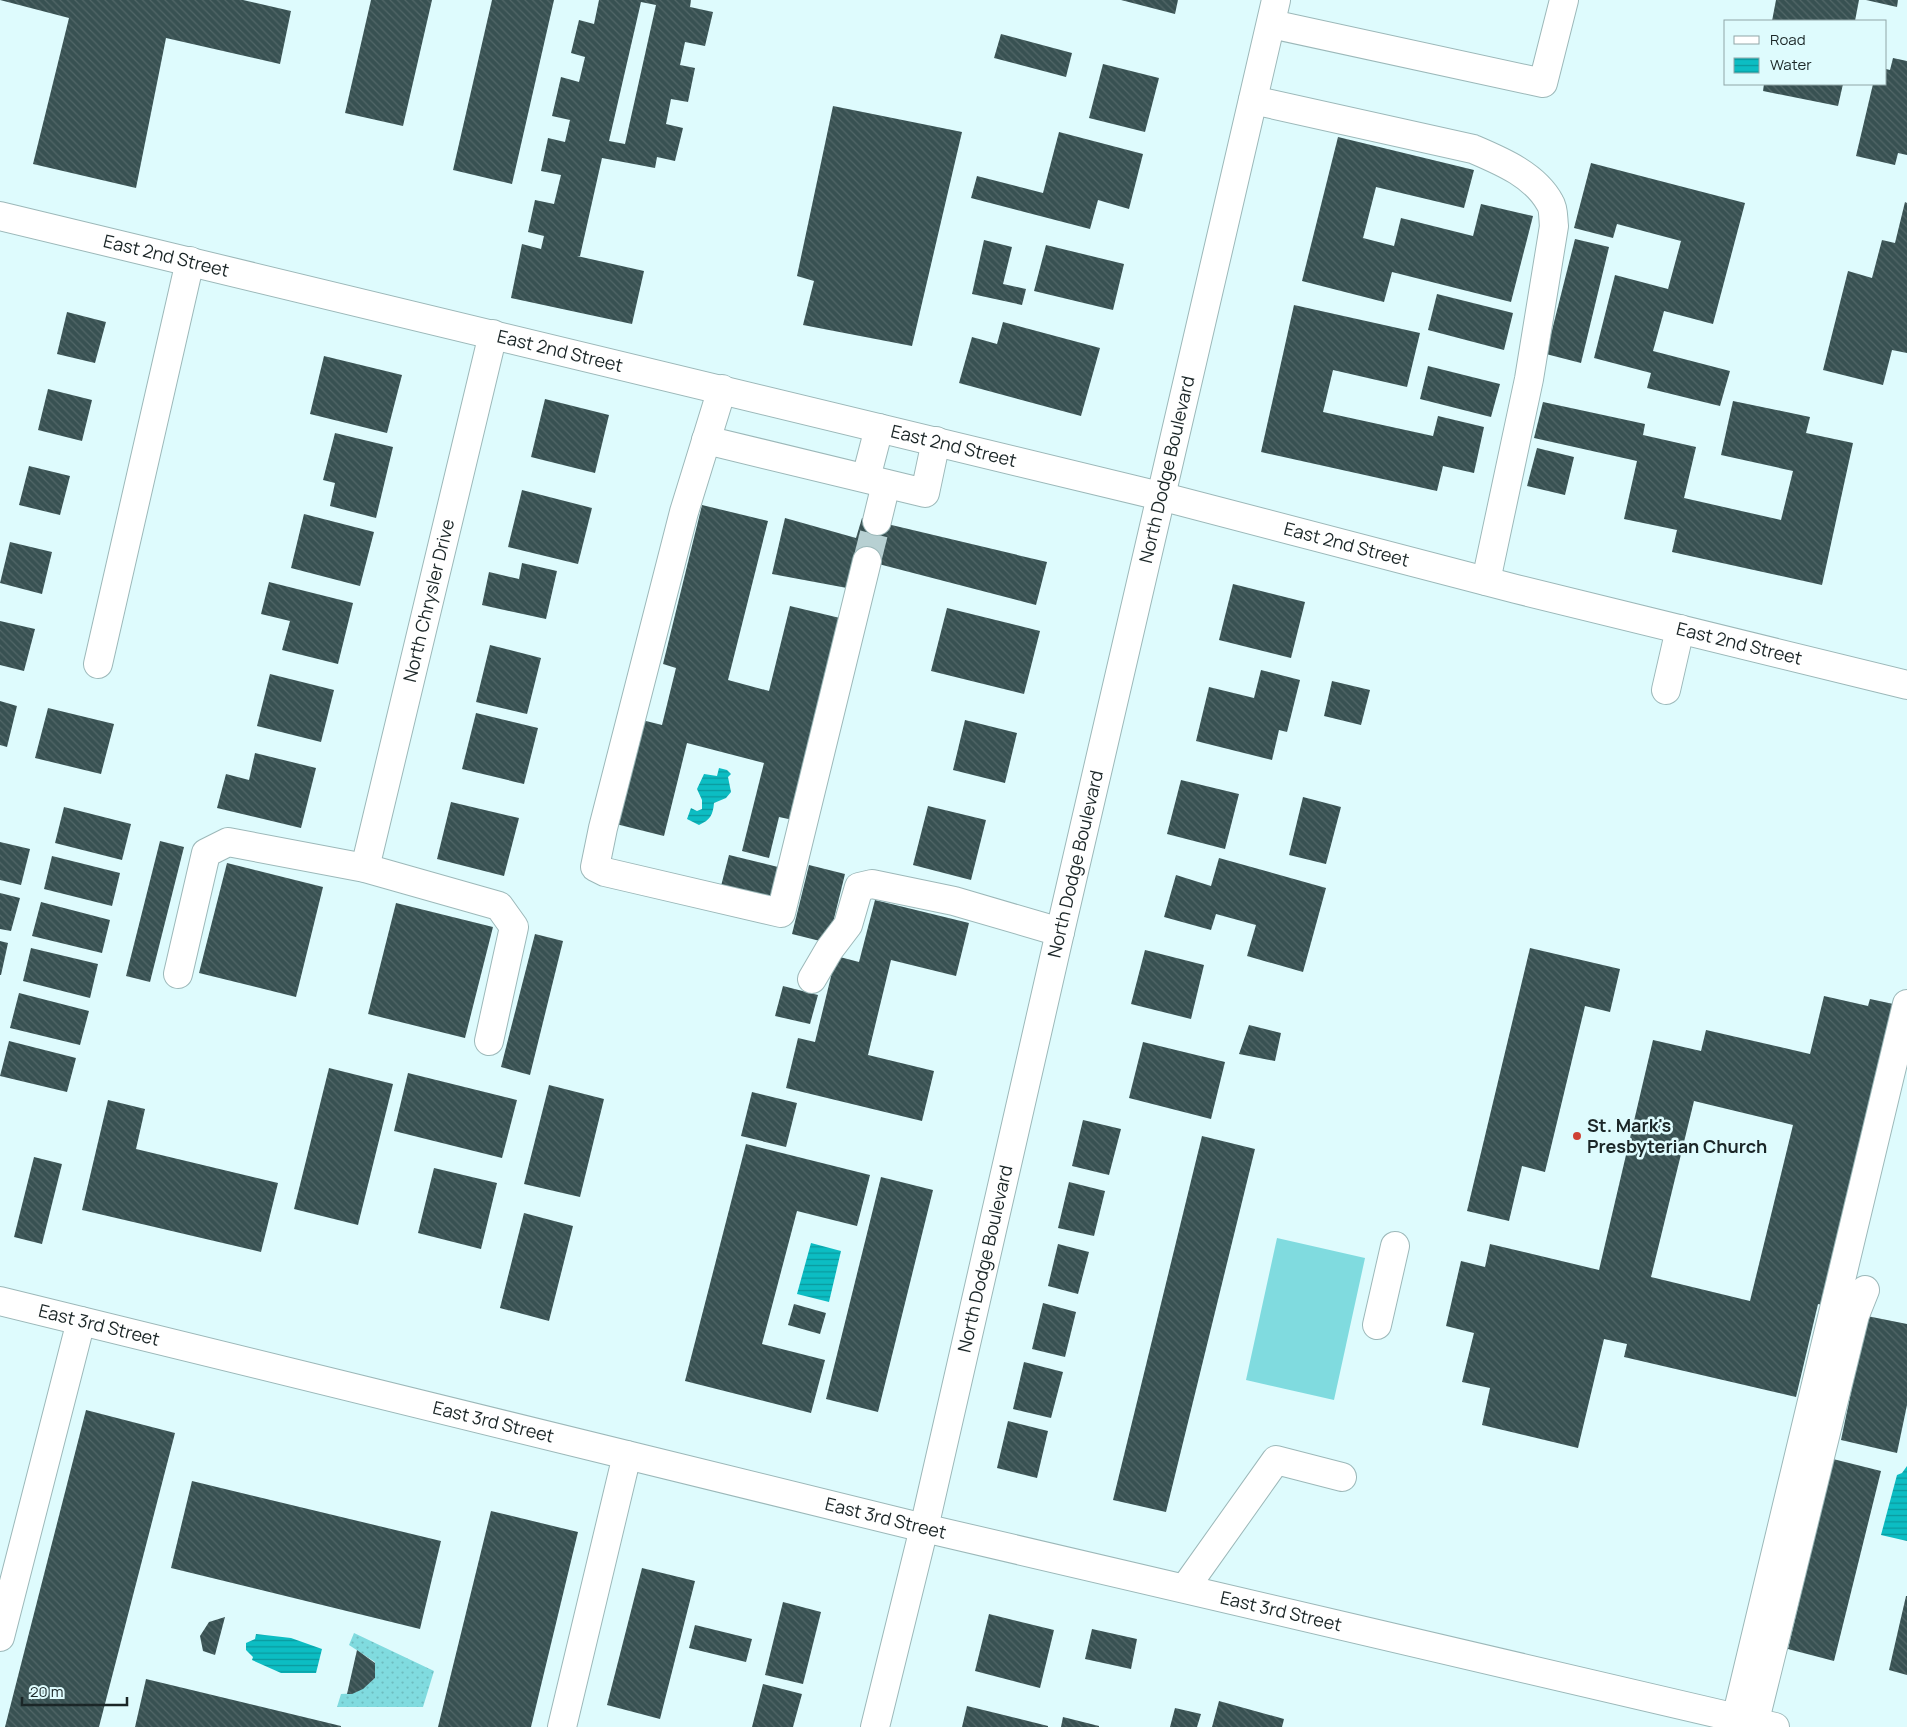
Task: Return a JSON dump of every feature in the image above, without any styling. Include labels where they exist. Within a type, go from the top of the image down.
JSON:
[{"type":"street","points":[[1273,12],[1543,83],[1564,0]]},
{"type":"street","name":"North Dodge Boulevard","points":[[875,1727],[924,1528],[1160,496],[1273,12]]},
{"type":"street","points":[[1252,100],[1473,149],[1501,161],[1520,172],[1540,188],[1552,204],[1554,226],[1531,370],[1486,581]]},
{"type":"street","name":"East 2nd Street","points":[[0,216],[1160,496],[1486,581],[1907,685]]},
{"type":"street","points":[[98,664],[190,261]]},
{"type":"street","name":"North Chrysler Drive","points":[[365,868],[494,334]]},
{"type":"street","points":[[722,389],[684,512],[603,828],[595,867],[605,872],[781,913],[867,561]]},
{"type":"street","points":[[877,521],[876,481],[879,428]]},
{"type":"street","points":[[706,440],[925,492],[936,441]]},
{"type":"street","points":[[1666,690],[1680,629]]},
{"type":"street","points":[[178,974],[206,853],[228,842],[365,868],[499,906],[514,927],[489,1041]]},
{"type":"street","points":[[812,979],[828,950],[848,925],[859,887],[872,884],[954,901],[1060,932]]},
{"type":"street","points":[[1750,1723],[1907,1004]]},
{"type":"street","points":[[1377,1325],[1395,1246]]},
{"type":"street","points":[[1750,1723],[1852,1325],[1865,1290]]},
{"type":"street","name":"East 3rd Street","points":[[0,1301],[924,1528],[1186,1588],[1750,1723]]},
{"type":"street","points":[[0,1637],[81,1321]]},
{"type":"street","points":[[562,1727],[627,1455]]},
{"type":"street","points":[[1186,1588],[1276,1460],[1342,1477]]},
{"type":"shaded area","points":[[1277,1238],[1365,1258],[1334,1400],[1246,1380]]},
{"type":"shaded area","points":[[354,1633],[434,1671],[423,1707],[337,1707],[341,1694],[360,1690],[375,1678],[375,1662],[349,1645]]},
{"type":"water","points":[[719,768],[727,770],[731,774],[728,777],[731,792],[726,798],[714,803],[710,817],[699,825],[687,819],[691,808],[697,811],[702,809],[702,800],[697,789],[704,774],[717,776]]},
{"type":"water","points":[[811,1243],[841,1251],[829,1302],[797,1294]]},
{"type":"water","points":[[1907,1466],[1907,1541],[1881,1535],[1897,1475],[1902,1473]]},
{"type":"water","points":[[256,1634],[291,1638],[322,1649],[316,1673],[281,1673],[252,1660],[253,1657],[246,1650],[246,1643],[255,1639]]},
{"type":"building","points":[[0,0],[243,0],[291,11],[280,64],[166,38],[136,188],[33,164],[69,18]]},
{"type":"building","points":[[371,0],[432,0],[403,126],[345,113]]},
{"type":"building","points":[[492,0],[554,0],[512,184],[453,170]]},
{"type":"building","points":[[599,0],[691,0],[690,7],[713,12],[705,46],[685,42],[680,65],[695,68],[688,102],[671,99],[666,124],[683,128],[675,161],[657,157],[655,168],[602,158],[580,256],[577,256],[644,271],[632,324],[511,298],[522,244],[541,249],[544,236],[528,232],[535,200],[554,204],[561,175],[541,171],[548,138],[565,142],[570,120],[552,116],[561,77],[579,82],[585,57],[571,53],[579,20],[594,24]],"holes":[[[641,2],[656,5],[625,144],[609,141]]]},
{"type":"building","points":[[1121,0],[1178,0],[1175,14]]},
{"type":"building","points":[[1776,0],[1859,0],[1855,20],[1772,20]]},
{"type":"building","points":[[1866,0],[1898,0],[1897,7]]},
{"type":"building","points":[[1001,34],[1072,53],[1066,77],[994,58]]},
{"type":"building","points":[[1893,58],[1907,61],[1907,155],[1898,153],[1895,165],[1856,156],[1873,85],[1887,85],[1887,69],[1890,70]]},
{"type":"building","points":[[1103,64],[1159,78],[1145,132],[1089,118]]},
{"type":"building","points":[[1764,85],[1843,85],[1838,106],[1763,91]]},
{"type":"building","points":[[833,106],[962,132],[912,346],[803,325],[814,281],[797,276]]},
{"type":"building","points":[[1059,132],[1143,154],[1129,209],[1098,200],[1090,229],[971,198],[977,176],[1043,193]]},
{"type":"building","points":[[1338,137],[1474,170],[1464,208],[1376,187],[1363,238],[1394,246],[1401,218],[1473,236],[1481,204],[1533,216],[1511,302],[1392,272],[1384,302],[1302,281]]},
{"type":"building","points":[[1591,163],[1745,203],[1713,324],[1664,311],[1653,351],[1730,371],[1720,406],[1647,388],[1651,373],[1594,358],[1615,275],[1668,289],[1681,241],[1617,224],[1613,238],[1574,228]]},
{"type":"building","points":[[1905,202],[1907,203],[1907,353],[1892,350],[1883,385],[1823,370],[1848,271],[1872,278],[1882,240],[1895,243]]},
{"type":"building","points":[[1575,239],[1609,247],[1581,363],[1546,354]]},
{"type":"building","points":[[984,240],[1012,247],[1003,284],[1026,289],[1022,305],[972,294]]},
{"type":"building","points":[[1046,245],[1124,264],[1113,310],[1034,291]]},
{"type":"building","points":[[1437,294],[1513,313],[1504,350],[1428,330]]},
{"type":"building","points":[[1294,305],[1420,333],[1407,387],[1333,370],[1323,412],[1433,436],[1438,416],[1484,427],[1474,473],[1443,466],[1437,491],[1261,452]]},
{"type":"building","points":[[67,312],[106,322],[95,363],[57,354]]},
{"type":"building","points":[[1003,322],[1100,348],[1081,416],[959,383],[972,337],[997,344]]},
{"type":"building","points":[[324,356],[402,375],[387,433],[310,414]]},
{"type":"building","points":[[1428,366],[1500,384],[1491,417],[1420,399]]},
{"type":"building","points":[[48,389],[92,400],[82,441],[38,430]]},
{"type":"building","points":[[545,399],[609,415],[595,473],[531,457]]},
{"type":"building","points":[[1733,401],[1810,417],[1806,433],[1853,443],[1822,585],[1672,552],[1677,530],[1624,519],[1637,461],[1534,438],[1543,402],[1645,424],[1643,435],[1696,447],[1684,498],[1781,520],[1793,471],[1721,455]]},
{"type":"building","points":[[335,433],[393,447],[376,518],[330,506],[335,483],[323,480]]},
{"type":"building","points":[[1537,448],[1574,457],[1565,495],[1527,486]]},
{"type":"building","points":[[29,466],[70,476],[60,515],[19,505]]},
{"type":"building","points":[[522,490],[592,508],[578,564],[508,547]]},
{"type":"building","points":[[702,505],[768,521],[728,680],[769,691],[790,606],[844,619],[793,820],[779,817],[769,858],[742,851],[764,763],[687,743],[664,836],[612,823],[638,719],[662,725],[676,668],[663,664]]},
{"type":"building","points":[[304,514],[374,532],[360,586],[291,568]]},
{"type":"building","points":[[785,518],[856,538],[862,518],[1047,562],[1036,605],[867,561],[847,588],[772,574]]},
{"type":"building","points":[[10,542],[52,552],[42,594],[0,583]]},
{"type":"building","points":[[522,563],[557,571],[546,619],[482,605],[489,572],[519,579]]},
{"type":"building","points":[[269,582],[353,603],[338,664],[282,650],[290,621],[261,614]]},
{"type":"building","points":[[1233,584],[1305,602],[1291,658],[1219,640]]},
{"type":"building","points":[[947,608],[1040,631],[1024,694],[931,671]]},
{"type":"building","points":[[0,621],[35,629],[24,671],[0,665]]},
{"type":"building","points":[[490,645],[541,658],[527,714],[476,702]]},
{"type":"building","points":[[1261,670],[1300,680],[1287,732],[1279,730],[1272,760],[1196,741],[1209,687],[1254,698]]},
{"type":"building","points":[[270,674],[334,690],[321,742],[257,726]]},
{"type":"building","points":[[1332,681],[1370,690],[1361,725],[1324,716]]},
{"type":"building","points":[[0,701],[17,706],[7,747],[0,745]]},
{"type":"building","points":[[48,708],[114,724],[101,774],[35,758]]},
{"type":"building","points":[[476,713],[538,728],[524,784],[462,769]]},
{"type":"building","points":[[965,720],[1017,733],[1005,783],[953,770]]},
{"type":"building","points":[[255,753],[316,768],[301,828],[217,808],[226,774],[249,780]]},
{"type":"building","points":[[1181,780],[1239,794],[1225,849],[1167,834]]},
{"type":"building","points":[[1303,797],[1341,807],[1326,864],[1289,855]]},
{"type":"building","points":[[451,802],[519,818],[504,876],[437,859]]},
{"type":"building","points":[[928,806],[986,820],[971,880],[913,865]]},
{"type":"building","points":[[64,807],[131,824],[122,860],[55,843]]},
{"type":"building","points":[[160,841],[184,847],[150,982],[126,976]]},
{"type":"building","points":[[0,842],[30,849],[21,885],[0,880]]},
{"type":"building","points":[[729,855],[782,868],[774,900],[721,886]]},
{"type":"building","points":[[52,856],[120,873],[112,906],[44,889]]},
{"type":"building","points":[[1219,858],[1326,888],[1303,972],[1247,956],[1256,925],[1216,914],[1211,930],[1164,917],[1176,875],[1211,886]]},
{"type":"building","points":[[227,863],[323,887],[296,997],[199,973]]},
{"type":"building","points":[[809,865],[845,874],[828,943],[792,934]]},
{"type":"building","points":[[0,893],[20,898],[11,931],[0,929]]},
{"type":"building","points":[[875,900],[969,923],[956,976],[891,960],[868,1055],[934,1071],[922,1121],[786,1088],[798,1038],[815,1042],[836,956],[859,962]]},
{"type":"building","points":[[41,902],[110,920],[102,953],[32,936]]},
{"type":"building","points":[[396,903],[493,927],[465,1038],[368,1014]]},
{"type":"building","points":[[535,934],[563,941],[530,1075],[501,1067]]},
{"type":"building","points":[[0,941],[8,943],[1,975],[0,975]]},
{"type":"building","points":[[31,948],[98,964],[90,998],[23,981]]},
{"type":"building","points":[[1530,948],[1620,969],[1610,1012],[1585,1006],[1545,1172],[1522,1166],[1509,1221],[1467,1211]]},
{"type":"building","points":[[1145,950],[1204,965],[1191,1019],[1131,1004]]},
{"type":"building","points":[[783,986],[818,995],[810,1024],[775,1016]]},
{"type":"building","points":[[19,993],[89,1011],[80,1045],[10,1028]]},
{"type":"building","points":[[1824,996],[1868,1006],[1870,999],[1898,1005],[1827,1306],[1818,1304],[1796,1397],[1624,1357],[1627,1344],[1604,1339],[1578,1448],[1482,1425],[1490,1388],[1462,1382],[1474,1333],[1446,1326],[1461,1261],[1485,1267],[1490,1244],[1599,1270],[1653,1040],[1701,1051],[1706,1030],[1810,1054]],"holes":[[[1694,1101],[1793,1125],[1750,1301],[1651,1277]]]},
{"type":"building","points":[[1249,1025],[1281,1033],[1275,1061],[1239,1054]]},
{"type":"building","points":[[9,1041],[76,1058],[67,1092],[0,1076]]},
{"type":"building","points":[[1143,1042],[1225,1062],[1211,1119],[1129,1098]]},
{"type":"building","points":[[329,1068],[393,1084],[358,1225],[294,1209]]},
{"type":"building","points":[[408,1073],[517,1100],[502,1158],[394,1131]]},
{"type":"building","points":[[549,1085],[604,1099],[580,1197],[524,1184]]},
{"type":"building","points":[[752,1092],[797,1103],[786,1147],[741,1136]]},
{"type":"building","points":[[108,1100],[145,1109],[136,1149],[278,1183],[261,1252],[82,1210]]},
{"type":"building","points":[[1083,1120],[1121,1129],[1109,1175],[1072,1166]]},
{"type":"building","points":[[1202,1136],[1255,1149],[1166,1512],[1113,1500]]},
{"type":"building","points":[[746,1144],[870,1175],[857,1226],[797,1211],[762,1344],[825,1360],[811,1413],[685,1381]]},
{"type":"building","points":[[34,1157],[62,1164],[42,1244],[14,1237]]},
{"type":"building","points":[[434,1168],[497,1183],[481,1249],[418,1233]]},
{"type":"building","points":[[881,1177],[933,1190],[878,1412],[826,1399]]},
{"type":"building","points":[[1069,1182],[1105,1191],[1094,1236],[1058,1228]]},
{"type":"building","points":[[524,1213],[573,1226],[549,1321],[500,1308]]},
{"type":"building","points":[[1058,1244],[1089,1252],[1078,1294],[1048,1286]]},
{"type":"building","points":[[1043,1303],[1076,1312],[1065,1357],[1032,1349]]},
{"type":"building","points":[[794,1304],[826,1313],[820,1334],[788,1325]]},
{"type":"building","points":[[1867,1316],[1907,1324],[1907,1405],[1897,1453],[1841,1440]]},
{"type":"building","points":[[1024,1362],[1063,1372],[1051,1418],[1013,1409]]},
{"type":"building","points":[[86,1410],[175,1433],[99,1727],[5,1727]]},
{"type":"building","points":[[1008,1421],[1048,1431],[1037,1478],[997,1468]]},
{"type":"building","points":[[1833,1459],[1881,1471],[1834,1661],[1788,1649]]},
{"type":"building","points":[[192,1481],[441,1541],[420,1629],[171,1568]]},
{"type":"building","points":[[491,1511],[578,1532],[531,1727],[438,1727]]},
{"type":"building","points":[[642,1568],[695,1581],[660,1719],[607,1705]]},
{"type":"building","points":[[1907,1596],[1907,1675],[1889,1670]]},
{"type":"building","points":[[783,1602],[821,1612],[803,1684],[765,1675]]},
{"type":"building","points":[[989,1614],[1054,1630],[1040,1688],[975,1671]]},
{"type":"building","points":[[225,1617],[215,1655],[203,1651],[200,1636],[209,1622]]},
{"type":"building","points":[[695,1625],[752,1639],[746,1662],[689,1648]]},
{"type":"building","points":[[1092,1629],[1137,1639],[1131,1669],[1085,1659]]},
{"type":"building","points":[[357,1650],[375,1663],[375,1678],[363,1689],[347,1694]]},
{"type":"building","points":[[146,1679],[341,1726],[341,1727],[135,1727]]},
{"type":"building","points":[[763,1684],[802,1694],[793,1727],[752,1727]]},
{"type":"building","points":[[1219,1701],[1284,1719],[1282,1727],[1212,1727]]},
{"type":"building","points":[[967,1706],[1048,1726],[1048,1727],[962,1727]]},
{"type":"building","points":[[1175,1708],[1201,1714],[1197,1727],[1170,1727]]},
{"type":"building","points":[[1063,1717],[1099,1726],[1099,1727],[1061,1727]]},
{"type":"tunnel","points":[[867,561],[877,521]]},
{"type":"place","name":"St. Mark's Presbyterian Church","points":[[1577,1136]]}]
